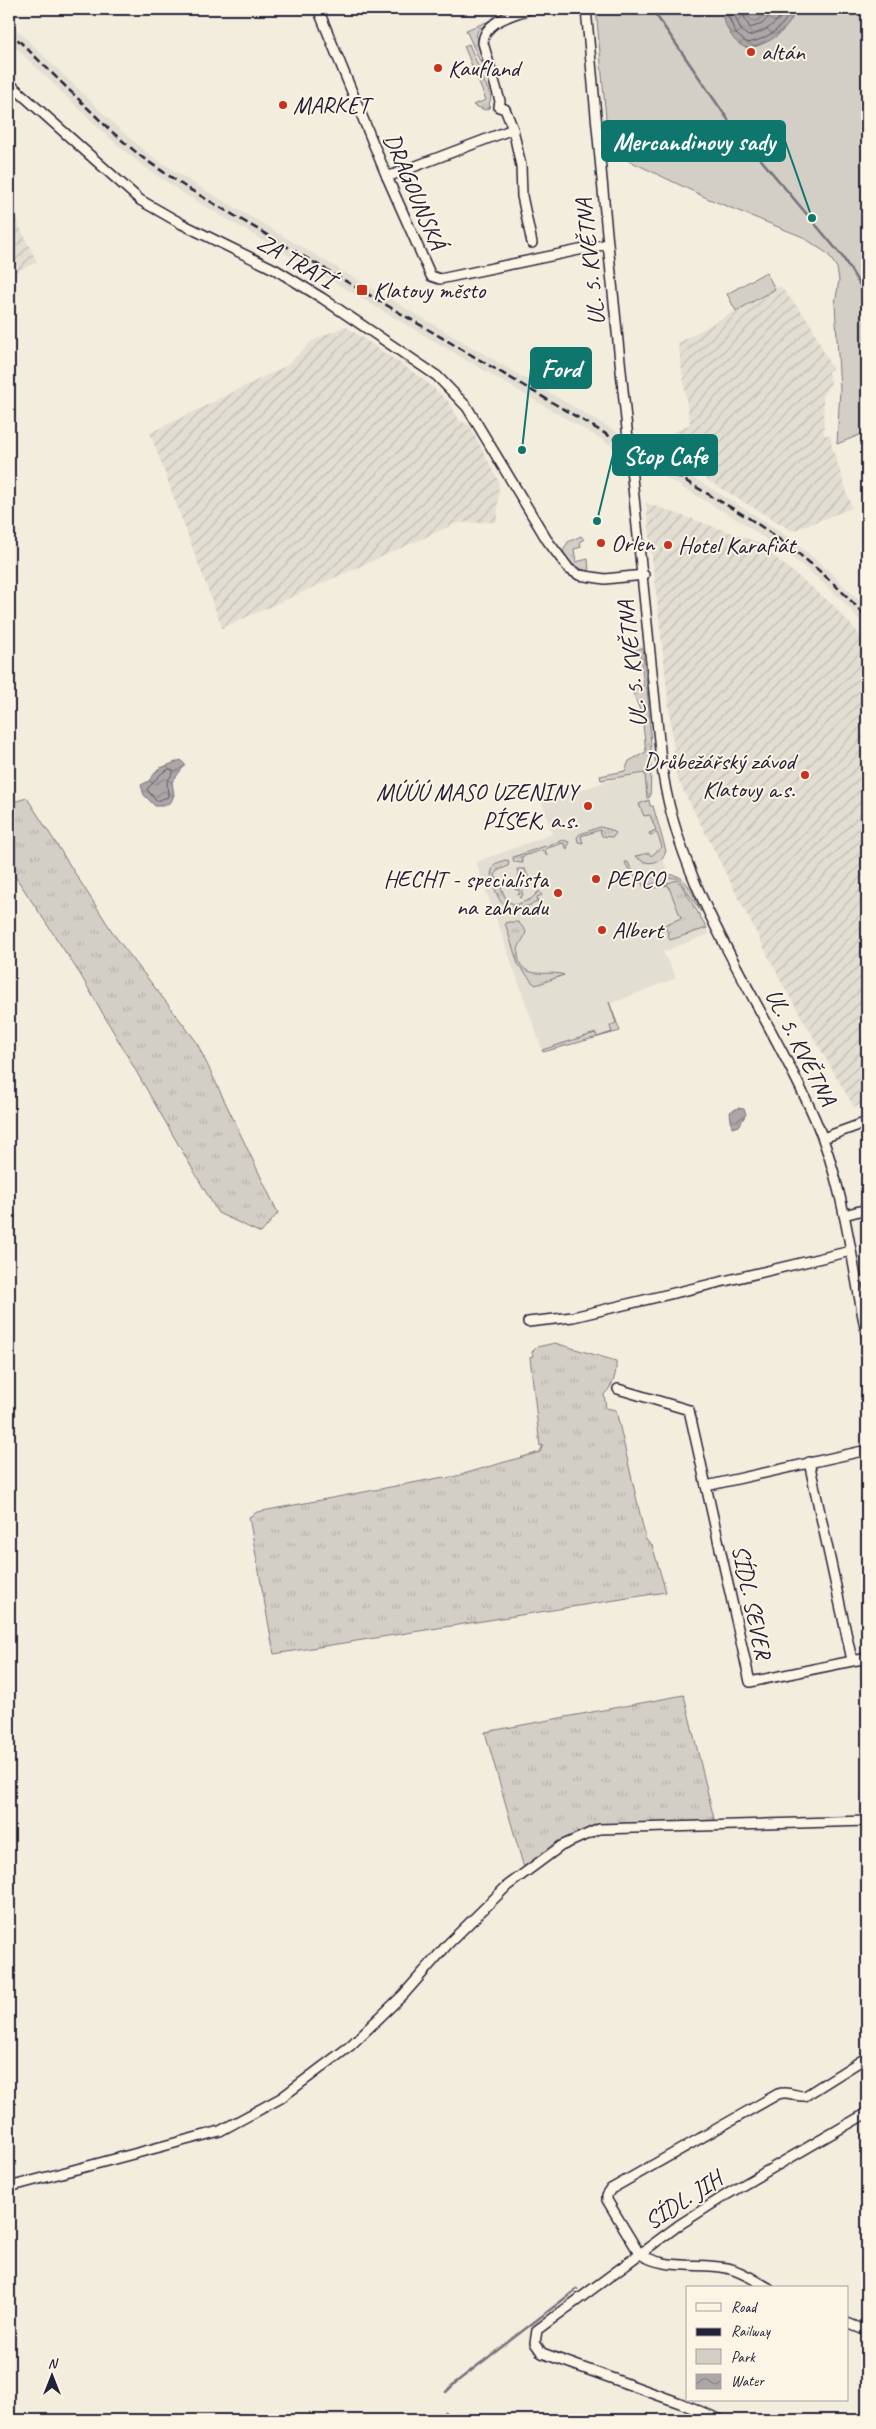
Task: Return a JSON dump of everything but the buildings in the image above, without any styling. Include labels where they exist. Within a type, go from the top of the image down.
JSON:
[{"type":"street","name":"DRAGOUNSKÁ","points":[[318,9],[386,177],[427,271],[435,278],[608,244]]},
{"type":"street","points":[[529,9],[490,25],[483,36],[483,43],[500,101],[499,107],[505,109],[513,129],[521,166],[522,196],[532,243]]},
{"type":"street","name":"UL. 5. KVĚTNA","points":[[586,9],[663,779],[673,826],[697,887],[790,1068],[823,1138],[835,1174],[844,1214],[867,1338]]},
{"type":"street","name":"ZA TRATÍ","points":[[9,83],[140,200],[182,224],[276,270],[437,376],[467,407],[547,540],[569,569],[579,575],[605,579],[644,575]]},
{"type":"street","points":[[386,177],[513,129]]},
{"type":"street","points":[[823,1138],[867,1122]]},
{"type":"street","points":[[844,1214],[867,1209]]},
{"type":"street","points":[[528,1322],[573,1317],[851,1250]]},
{"type":"street","name":"SÍDL. SEVER","points":[[618,1388],[689,1410],[750,1682],[867,1658]]},
{"type":"street","points":[[706,1486],[867,1450]]},
{"type":"street","points":[[809,1462],[852,1660]]},
{"type":"street","points":[[9,2187],[220,2132],[281,2098],[350,2046],[404,1994],[448,1944],[507,1886],[561,1846],[591,1833],[599,1830],[867,1821]]},
{"type":"street","points":[[721,2420],[680,2403],[549,2356],[538,2349],[534,2337],[541,2324],[640,2253],[608,2200],[607,2195],[611,2189],[778,2094],[786,2092],[799,2096],[808,2095],[867,2057]]},
{"type":"street","name":"SÍDL. JIH","points":[[640,2253],[726,2195],[867,2113]]},
{"type":"street","name":"SÍDL. JIH","points":[[640,2253],[662,2263],[729,2268],[766,2286]]},
{"type":"street","points":[[848,2323],[867,2331]]},
{"type":"shaded area","points":[[9,22],[116,126],[147,153],[188,180],[652,453],[794,541],[827,569],[867,608],[867,628],[841,599],[802,565],[743,523],[181,192],[139,163],[107,136],[9,41]]},
{"type":"shaded area","points":[[9,205],[37,262],[9,275]]},
{"type":"shaded area","points":[[780,286],[809,321],[832,369],[828,371],[831,383],[823,395],[824,435],[830,435],[832,447],[852,508],[792,531],[664,454],[660,439],[690,424],[678,343]]},
{"type":"shaded area","points":[[345,326],[423,379],[448,401],[460,421],[469,425],[499,482],[497,522],[457,523],[222,628],[150,433],[286,366],[312,341]]},
{"type":"shaded area","points":[[646,503],[755,541],[833,605],[867,643],[867,1102],[854,1107],[783,985],[677,778]]},
{"type":"shaded area","points":[[651,772],[650,806],[653,806],[666,851],[662,856],[670,880],[676,879],[682,886],[709,934],[663,952],[676,978],[610,1004],[620,1031],[543,1052],[476,862],[552,834],[542,802],[617,778]]},
{"type":"green space","points":[[596,9],[867,9],[867,432],[837,444],[840,389],[835,304],[839,280],[837,268],[828,254],[803,237],[709,199],[609,151]]},
{"type":"green space","points":[[489,21],[481,28],[479,27],[476,36],[490,84],[466,30]]},
{"type":"green space","points":[[469,44],[491,97],[489,105],[491,107],[485,110],[473,105],[486,100],[464,46]]},
{"type":"green space","points":[[766,272],[775,289],[736,311],[727,294]]},
{"type":"green space","points":[[581,536],[584,540],[580,541],[581,547],[574,549],[576,562],[588,559],[589,572],[571,564],[563,551],[568,542]]},
{"type":"green space","points":[[642,648],[651,741],[650,797],[647,798],[645,773],[601,780],[600,776],[625,771],[629,761],[646,752],[642,715],[631,688],[644,686],[640,653],[632,654],[634,650]]},
{"type":"green space","points":[[27,798],[115,936],[196,1041],[278,1213],[261,1233],[218,1213],[80,974],[9,867],[9,803]]},
{"type":"green space","points":[[649,800],[650,806],[653,806],[666,851],[663,858],[652,863],[642,861],[635,856],[649,853],[651,856],[662,847],[657,833],[650,835],[649,833],[656,830],[650,815],[644,816],[639,804]]},
{"type":"green space","points":[[600,827],[616,833],[613,837],[602,836],[600,830],[581,836],[583,843],[578,842],[577,837],[580,834]]},
{"type":"green space","points":[[563,840],[569,842],[567,849],[563,843],[545,849],[547,856],[542,850],[521,857],[523,863],[514,862],[513,857]]},
{"type":"green space","points":[[505,860],[509,861],[508,866],[497,871],[495,875],[507,901],[516,905],[531,899],[539,891],[542,895],[537,897],[538,902],[513,909],[508,908],[500,900],[492,881],[491,873],[495,864]]},
{"type":"green space","points":[[625,862],[628,862],[633,871],[639,876],[645,878],[675,875],[681,878],[690,889],[701,912],[678,878],[670,878],[644,887],[629,870]]},
{"type":"green space","points":[[517,869],[525,869],[530,882],[520,885],[523,895],[520,898],[517,895],[520,894],[518,889],[515,890],[520,881]]},
{"type":"green space","points":[[677,880],[707,928],[670,940],[666,928],[660,930],[660,927],[681,918],[668,885],[646,890]]},
{"type":"green space","points":[[518,922],[526,931],[518,952],[519,962],[523,968],[536,973],[564,975],[536,985],[533,983],[518,964],[505,923]]},
{"type":"green space","points":[[609,1002],[620,1031],[543,1052],[542,1050],[589,1035],[596,1033],[597,1037],[612,1032],[610,1026],[616,1023]]},
{"type":"green space","points":[[555,1343],[616,1361],[614,1379],[610,1388],[604,1394],[606,1408],[616,1410],[646,1540],[652,1545],[666,1592],[274,1654],[249,1517],[257,1512],[444,1477],[446,1479],[540,1452],[543,1445],[540,1446],[530,1357],[533,1356],[532,1352],[537,1347]]},
{"type":"green space","points":[[684,1695],[715,1823],[642,1823],[594,1829],[524,1868],[485,1732]]},
{"type":"water","points":[[719,9],[795,9],[793,17],[784,30],[764,43],[749,48],[738,43],[733,38]]},
{"type":"water","points":[[181,760],[185,765],[172,782],[174,795],[171,802],[163,806],[155,806],[144,795],[141,785],[149,781],[158,769]]},
{"type":"water","points":[[738,1108],[744,1109],[746,1114],[739,1126],[732,1128],[730,1112]]},
{"type":"waterway","points":[[652,9],[731,124],[842,256],[860,285],[867,311]]},
{"type":"waterway","points":[[446,2392],[455,2383],[577,2289]]},
{"type":"waterway","points":[[433,2420],[445,2412]]},
{"type":"railway","points":[[9,31],[111,131],[143,158],[184,186],[747,517],[810,563],[840,589],[867,618]]},
{"type":"place","name":"altán","points":[[751,52]]},
{"type":"place","name":"Kaufland","points":[[438,68]]},
{"type":"place","name":"MARKET","points":[[283,105]]},
{"type":"place","name":"Mercandinovy sady","points":[[812,218]]},
{"type":"place","name":"Klatovy město","points":[[362,290]]},
{"type":"place","name":"Ford","points":[[522,450]]},
{"type":"place","name":"Stop Cafe","points":[[597,521]]},
{"type":"place","name":"Orlen","points":[[601,543]]},
{"type":"place","name":"Hotel Karafiát","points":[[668,545]]},
{"type":"place","name":"Drůbežářský závod Klatovy a.s.","points":[[805,775]]},
{"type":"place","name":"MÚÚÚ MASO UZENINY PÍSEK, a.s.","points":[[588,806]]},
{"type":"place","name":"PEPCO","points":[[596,879]]},
{"type":"place","name":"HECHT - specialista na zahradu","points":[[558,893]]},
{"type":"place","name":"Albert","points":[[602,930]]}]
